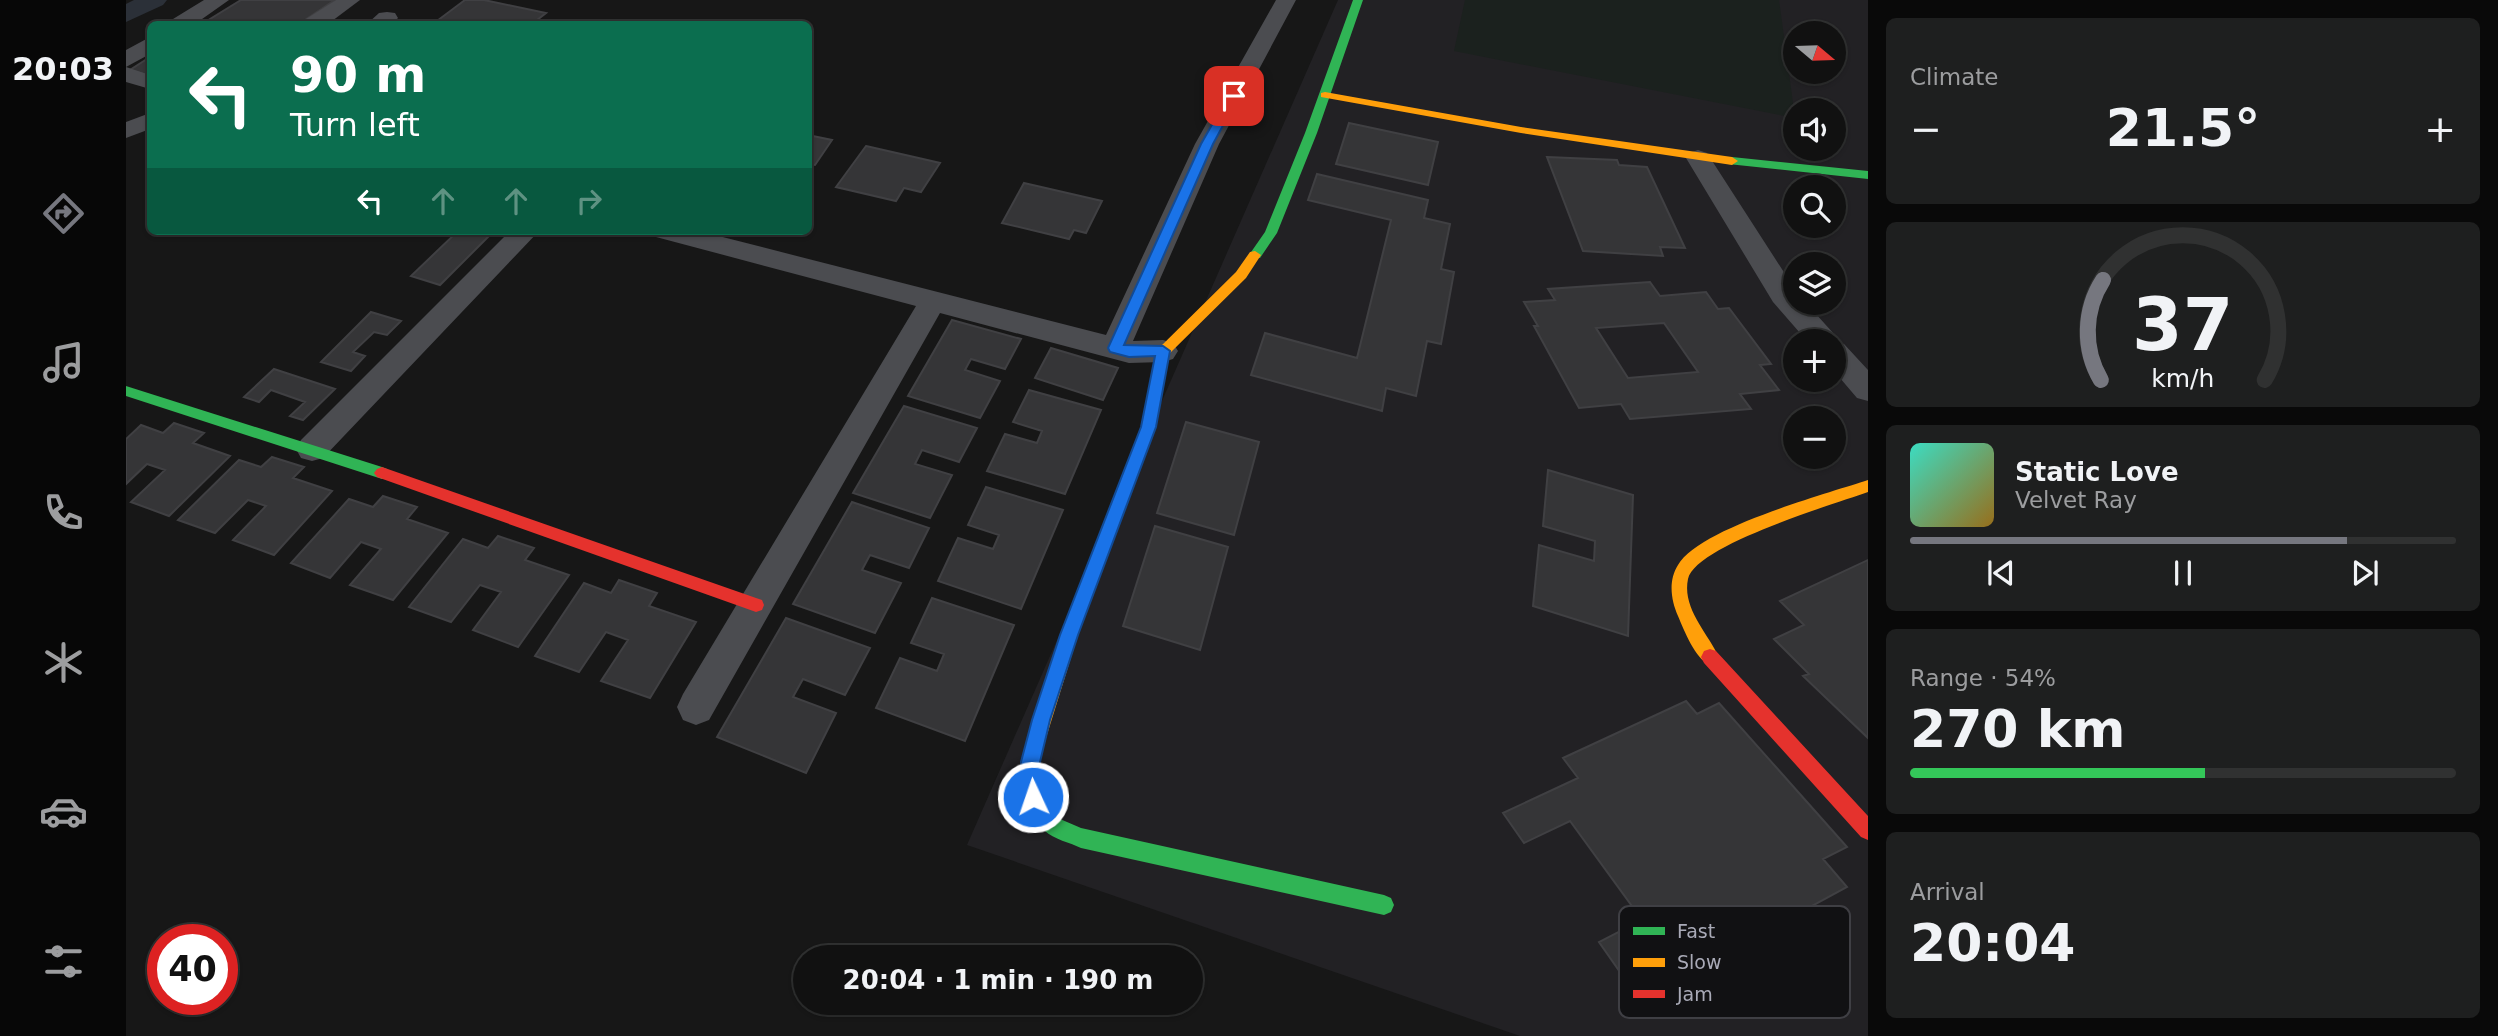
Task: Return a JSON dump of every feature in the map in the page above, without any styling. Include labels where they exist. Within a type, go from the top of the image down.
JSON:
[{"type":"street","points":[[186,21],[219,0]]},
{"type":"street","points":[[318,21],[350,0]]},
{"type":"street","points":[[1115,348],[1207,144],[1286,0]]},
{"type":"street","points":[[1357,0],[1325,95],[1270,233],[1241,275],[1163,351],[1148,427],[1069,635],[1041,720],[1031,762],[1033,797],[1053,826],[1081,838],[1384,905]]},
{"type":"street","points":[[126,60],[147,46]]},
{"type":"street","points":[[126,74],[147,81]]},
{"type":"street","points":[[1325,95],[1698,158],[1868,175]]},
{"type":"street","points":[[126,131],[147,121]]},
{"type":"street","points":[[1698,158],[1783,295],[1813,329]]},
{"type":"street","points":[[312,449],[522,235]]},
{"type":"street","points":[[680,235],[1129,352],[1163,351]]},
{"type":"street","points":[[696,707],[933,301]]},
{"type":"street","points":[[1846,365],[1868,390]]},
{"type":"street","points":[[126,391],[312,449],[756,605]]},
{"type":"street","points":[[1868,486],[1759,525],[1697,553],[1683,569],[1680,591],[1686,617],[1713,661],[1868,830]]},
{"type":"shaded area","points":[[1338,0],[1868,0],[1868,1036],[1520,1036],[967,845]]},
{"type":"shaded area","points":[[1465,0],[1779,0],[1783,30],[1783,84],[1790,84],[1792,98],[1783,98],[1783,116],[1454,51]]},
{"type":"building","points":[[241,0],[335,0],[304,21],[207,21]]},
{"type":"building","points":[[465,0],[484,0],[546,13],[536,21],[437,21]]},
{"type":"building","points":[[147,59],[147,75],[130,70]]},
{"type":"building","points":[[1349,123],[1438,142],[1428,185],[1336,164]]},
{"type":"building","points":[[812,136],[832,140],[815,165],[812,165]]},
{"type":"building","points":[[866,146],[940,163],[921,192],[904,188],[896,201],[836,187]]},
{"type":"building","points":[[1547,157],[1617,160],[1619,165],[1647,167],[1685,248],[1660,247],[1663,256],[1583,251]]},
{"type":"building","points":[[1317,174],[1428,200],[1424,218],[1450,224],[1441,269],[1454,272],[1441,344],[1427,341],[1416,396],[1386,388],[1382,411],[1251,375],[1265,333],[1357,358],[1391,220],[1308,200]]},
{"type":"building","points":[[1024,183],[1102,201],[1086,233],[1074,230],[1069,239],[1002,223]]},
{"type":"building","points":[[454,235],[490,235],[440,285],[411,276]]},
{"type":"building","points":[[1650,282],[1660,296],[1706,292],[1718,309],[1729,308],[1771,364],[1760,365],[1779,390],[1740,394],[1751,409],[1630,419],[1621,404],[1579,408],[1534,326],[1538,326],[1524,302],[1555,300],[1548,289]],"holes":[[[1664,323],[1698,372],[1628,378],[1596,328]]]},
{"type":"building","points":[[371,312],[401,321],[387,335],[374,332],[353,352],[365,356],[351,371],[321,362]]},
{"type":"building","points":[[952,320],[1021,339],[1005,369],[971,359],[965,370],[1000,381],[980,418],[908,396]]},
{"type":"building","points":[[1051,348],[1118,368],[1103,400],[1035,378]]},
{"type":"building","points":[[274,369],[335,389],[303,420],[290,416],[305,402],[271,390],[259,402],[244,397]]},
{"type":"building","points":[[1029,390],[1101,410],[1065,494],[987,471],[1005,434],[1037,443],[1042,431],[1013,422]]},
{"type":"building","points":[[904,406],[977,428],[959,462],[922,450],[915,464],[952,475],[930,518],[853,493]]},
{"type":"building","points":[[1186,422],[1259,442],[1234,535],[1157,513]]},
{"type":"building","points":[[174,423],[204,433],[193,443],[230,456],[169,516],[131,502],[165,470],[147,464],[126,484],[126,439],[141,425],[163,433]]},
{"type":"building","points":[[272,457],[304,467],[293,478],[332,491],[274,555],[233,540],[266,506],[248,500],[215,533],[178,520],[239,460],[261,467]]},
{"type":"building","points":[[1548,470],[1633,495],[1628,636],[1533,606],[1539,545],[1594,561],[1595,541],[1543,526]]},
{"type":"building","points":[[986,487],[1063,510],[1021,609],[938,581],[958,538],[993,549],[999,535],[968,525]]},
{"type":"building","points":[[383,496],[417,507],[407,519],[448,533],[393,600],[350,585],[381,549],[361,542],[330,578],[291,563],[349,499],[373,507]]},
{"type":"building","points":[[852,502],[929,528],[909,568],[870,555],[862,570],[901,583],[875,633],[793,604]]},
{"type":"building","points":[[1155,526],[1228,547],[1200,650],[1123,626]]},
{"type":"building","points":[[498,536],[534,548],[525,560],[569,575],[518,647],[473,630],[501,592],[480,585],[451,622],[409,607],[463,539],[488,548]]},
{"type":"building","points":[[1868,560],[1868,738],[1803,676],[1809,674],[1774,639],[1804,625],[1780,601]]},
{"type":"building","points":[[619,580],[657,593],[649,606],[696,622],[650,698],[601,681],[628,640],[606,632],[579,672],[535,656],[584,583],[611,593]]},
{"type":"building","points":[[932,598],[1014,625],[965,741],[876,708],[900,658],[937,671],[944,654],[911,643]]},
{"type":"building","points":[[786,618],[870,648],[845,695],[803,679],[793,697],[836,713],[806,773],[717,737]]},
{"type":"building","points":[[1686,701],[1697,714],[1719,703],[1847,847],[1823,859],[1847,887],[1812,906],[1632,906],[1570,821],[1524,843],[1503,813],[1578,778],[1563,758]]},
{"type":"building","points":[[1619,932],[1619,971],[1599,942]]},
{"type":"waterway","points":[[126,14],[154,0]]},
{"type":"traffic: fast","points":[[1255,255],[1271,233],[1311,133],[1358,0]]},
{"type":"traffic: fast","points":[[1732,161],[1868,175]]},
{"type":"traffic: fast","points":[[126,391],[382,473]]},
{"type":"traffic: fast","points":[[1037,738],[1031,762],[1033,797],[1053,826],[1081,838],[1384,905]]},
{"type":"traffic: slow","points":[[1325,95],[1521,130],[1732,161]]},
{"type":"traffic: slow","points":[[1037,738],[1069,635],[1148,427],[1163,351],[1241,275],[1255,255]]},
{"type":"traffic: slow","points":[[1710,657],[1691,626],[1679,591],[1684,568],[1695,556],[1740,532],[1868,486]]},
{"type":"traffic: jam","points":[[382,473],[756,605]]},
{"type":"traffic: jam","points":[[1710,657],[1868,830]]},
{"type":"route","points":[[1033,797],[1031,762],[1041,720],[1069,635],[1148,427],[1163,351],[1129,352],[1115,348],[1207,144],[1234,96]]}]
